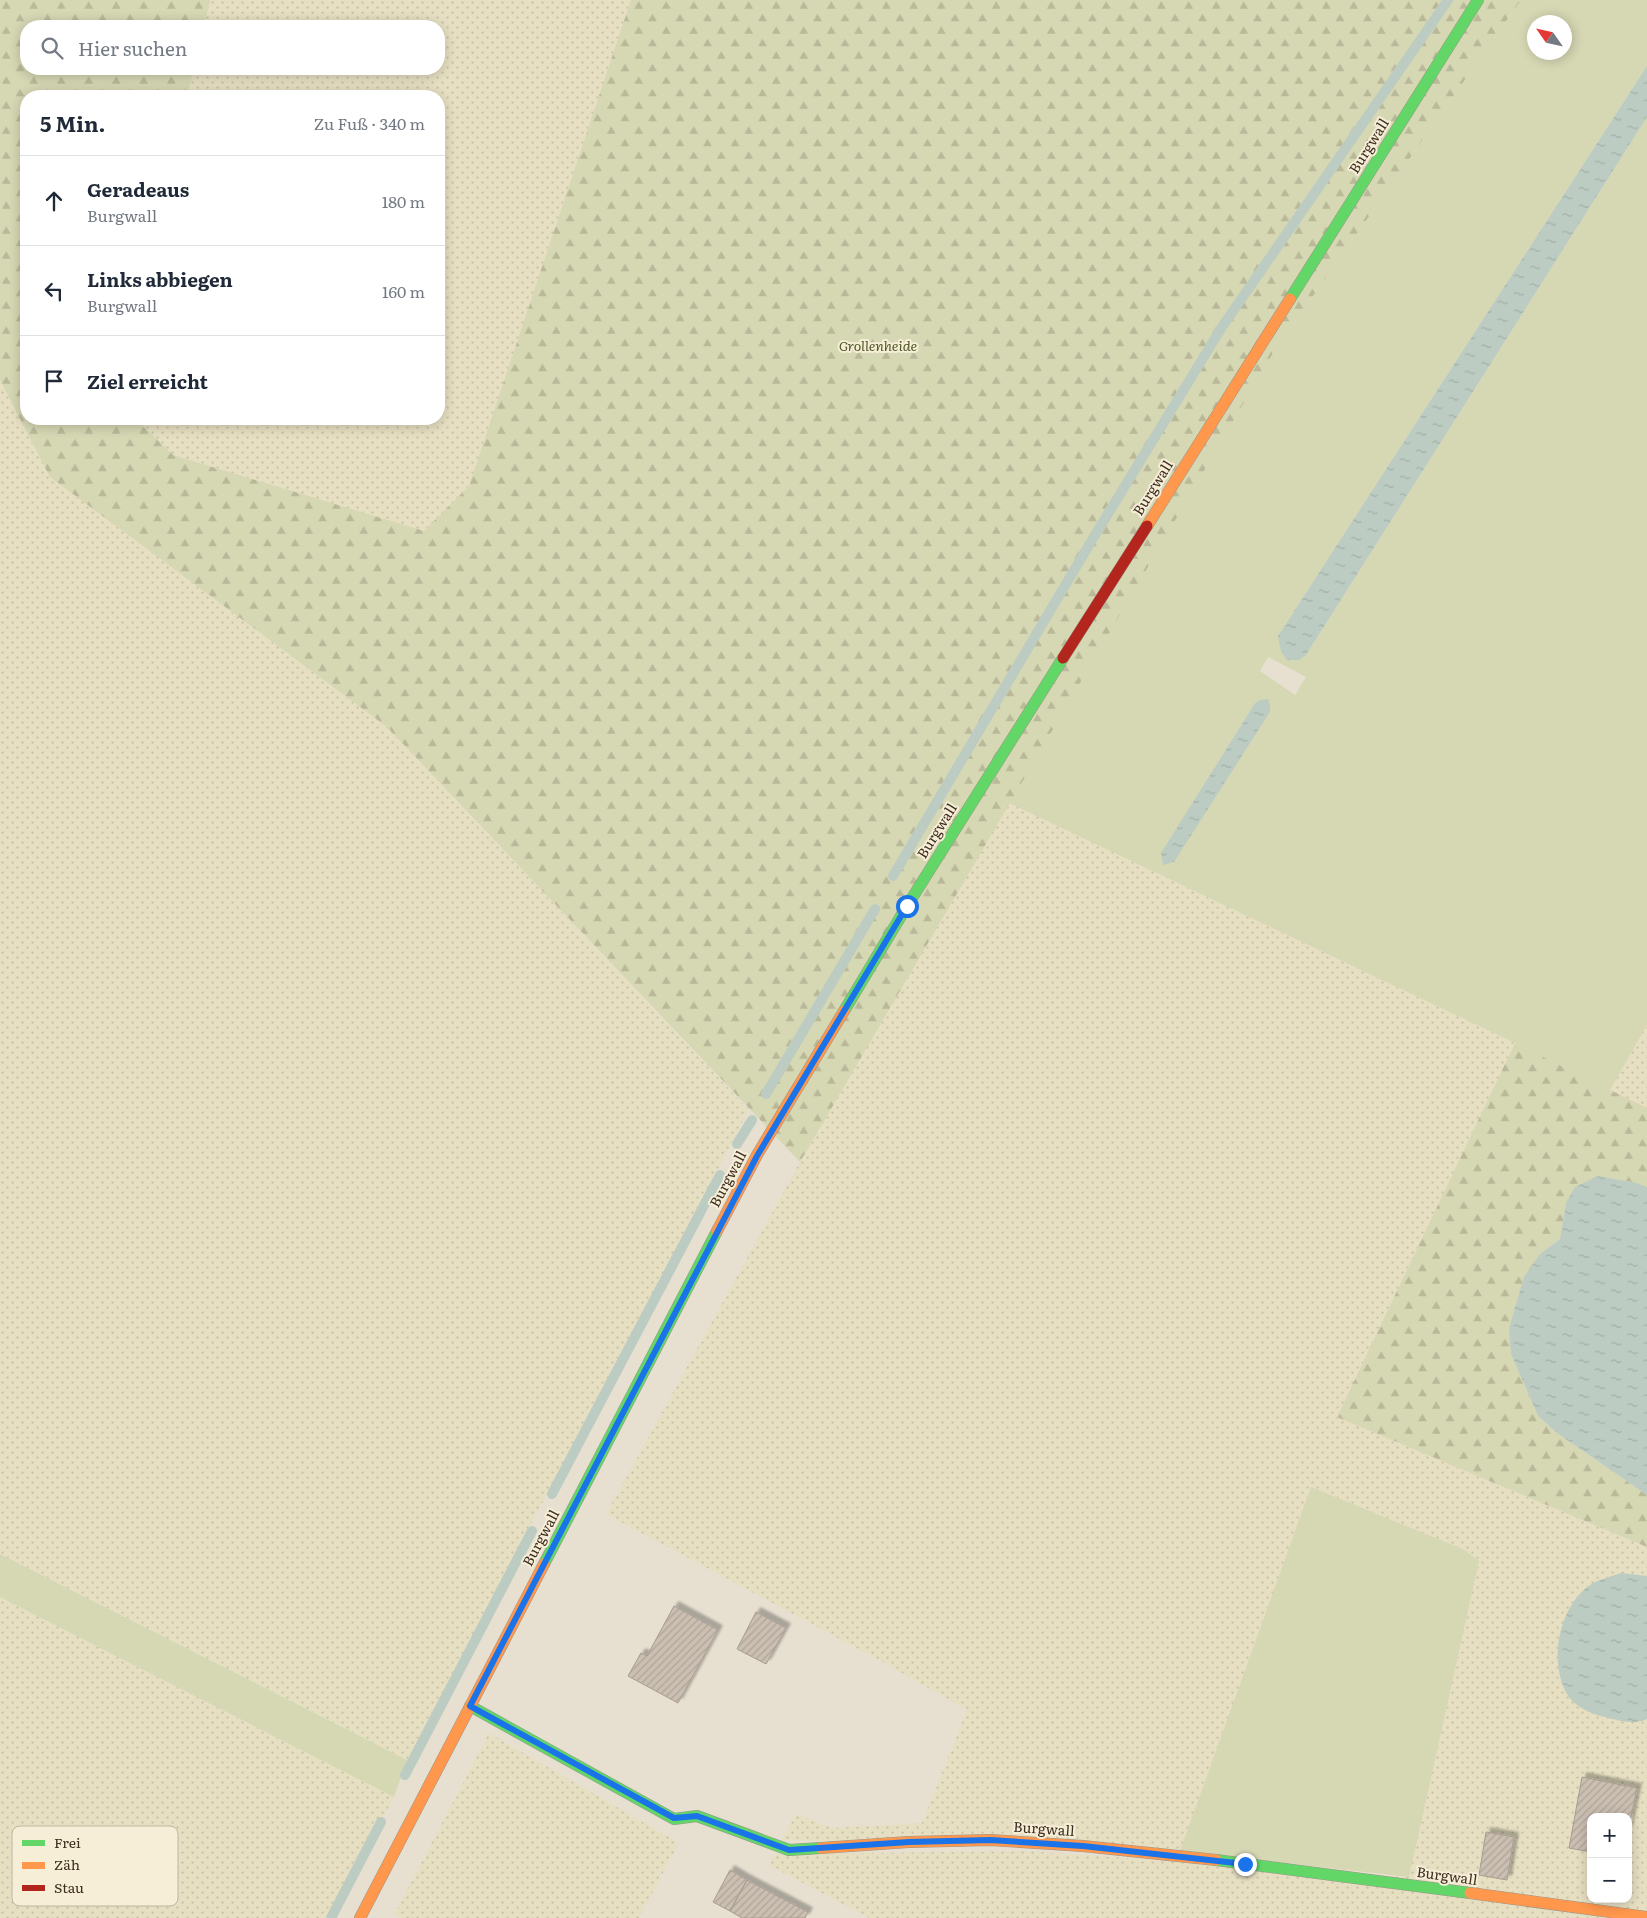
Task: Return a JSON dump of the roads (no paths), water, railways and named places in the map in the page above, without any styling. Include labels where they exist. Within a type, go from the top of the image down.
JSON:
[{"type":"street","name":"Burgwall","points":[[360,1918],[757,1156],[907,906],[1478,0]]},
{"type":"street","name":"Burgwall","points":[[470,1706],[674,1818],[697,1816],[789,1850],[909,1842],[990,1840],[1083,1846],[1245,1864],[1647,1917]]},
{"type":"water","points":[[1647,66],[1647,117],[1306,655],[1299,660],[1287,660],[1281,652],[1278,636]]},
{"type":"water","points":[[1268,699],[1270,712],[1174,862],[1163,865],[1161,853],[1255,703]]},
{"type":"water","points":[[1598,1176],[1637,1183],[1647,1187],[1647,1495],[1557,1433],[1538,1416],[1511,1354],[1509,1329],[1524,1277],[1540,1254],[1560,1239],[1566,1203],[1575,1187]]},
{"type":"water","points":[[1621,1573],[1647,1576],[1647,1719],[1639,1722],[1617,1720],[1594,1714],[1575,1704],[1567,1694],[1558,1668],[1559,1638],[1563,1623],[1576,1598],[1594,1583]]},
{"type":"waterway","points":[[893,876],[1092,540],[1222,327],[1448,0]]},
{"type":"waterway","points":[[766,1094],[875,909]]},
{"type":"waterway","points":[[737,1144],[752,1120]]},
{"type":"waterway","points":[[552,1494],[720,1175]]},
{"type":"waterway","points":[[405,1775],[532,1531]]},
{"type":"waterway","points":[[331,1918],[381,1822]]},
{"type":"park label","name":"Grollenheide","points":[[878,346]]}]
